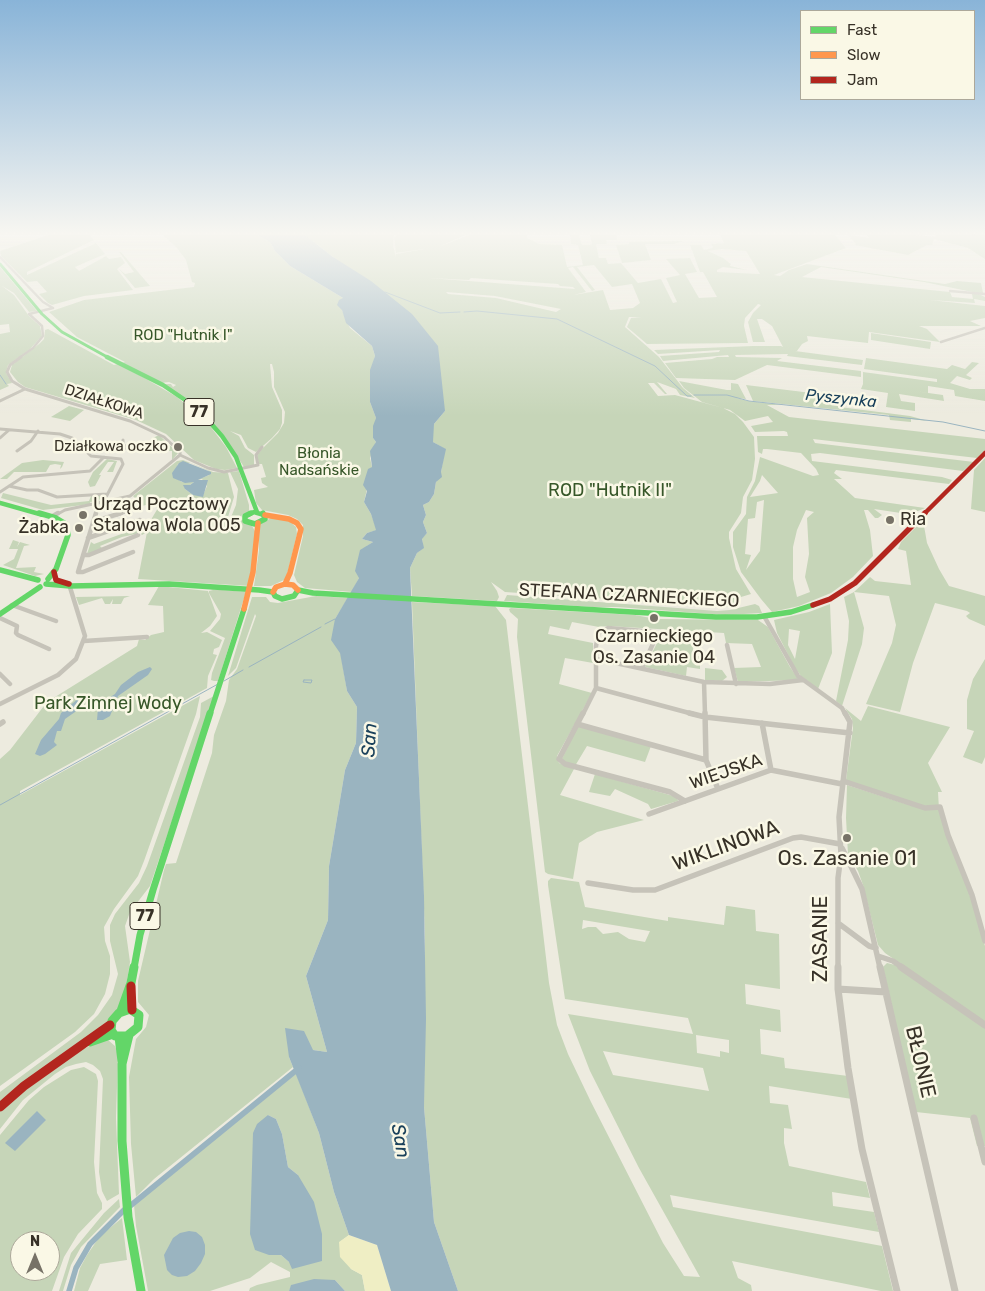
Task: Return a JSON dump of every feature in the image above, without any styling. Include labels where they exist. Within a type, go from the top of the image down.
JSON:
[{"type":"main road","name":"77","points":[[26,295],[58,329],[74,340],[167,388],[199,411],[223,437],[240,465],[254,512],[246,515],[244,519],[246,523],[255,524],[256,533],[255,561],[250,592],[153,890],[140,935],[130,983],[121,1011],[114,1017],[110,1025]]},
{"type":"main road","name":"STEFANA CZARNIECKIEGO","points":[[274,590],[275,596],[282,599],[290,597],[297,592],[716,617],[764,616],[806,608],[843,592],[860,578],[985,453]]},
{"type":"main road","points":[[0,502],[61,520],[68,529],[62,555],[54,572],[0,614]]},
{"type":"main road","points":[[254,512],[265,517],[282,517],[296,522],[301,531],[288,584]]},
{"type":"main road","points":[[42,582],[52,569],[65,534],[63,525],[51,517]]},
{"type":"main road","points":[[255,524],[265,517]]},
{"type":"main road","points":[[0,570],[42,582],[69,585],[169,584],[274,590],[288,584],[296,586],[297,592]]},
{"type":"main road","points":[[54,572],[56,580],[69,585]]},
{"type":"main road","name":"77","points":[[122,1064],[129,1035],[136,1029],[140,1021],[138,1014],[132,1010],[130,983]]},
{"type":"main road","points":[[121,1011],[132,1010]]},
{"type":"main road","points":[[0,1107],[52,1065],[88,1042],[110,1025],[113,1034]]},
{"type":"main road","points":[[88,1042],[113,1034],[119,1037],[129,1035]]},
{"type":"main road","name":"77","points":[[119,1037],[122,1064],[121,1110],[124,1176],[128,1217],[140,1291]]},
{"type":"street","name":"DZIAŁKOWA","points":[[37,295],[43,302],[54,308],[29,314],[42,326],[43,336],[33,348],[15,360],[8,369],[8,374],[14,383],[25,389],[130,421],[164,437],[180,452],[180,455]]},
{"type":"street","points":[[941,342],[985,328]]},
{"type":"street","points":[[0,401],[25,389]]},
{"type":"street","points":[[0,429],[38,431],[67,436],[91,456],[118,458],[123,462],[103,503]]},
{"type":"street","points":[[1,436],[9,430]]},
{"type":"street","points":[[17,451],[31,441],[38,431]]},
{"type":"street","points":[[84,451],[127,448],[123,444],[123,440]]},
{"type":"street","points":[[51,517],[65,510],[132,495],[180,455],[208,468],[224,472],[258,465],[256,456],[262,447]]},
{"type":"street","points":[[0,492],[23,477],[90,471],[104,457]]},
{"type":"street","points":[[9,486],[27,490],[38,490],[57,497],[107,494]]},
{"type":"street","points":[[97,504],[94,522],[78,572],[83,572],[133,552]]},
{"type":"street","points":[[94,522],[125,512]]},
{"type":"street","points":[[88,538],[140,520]]},
{"type":"street","points":[[83,555],[138,535]]},
{"type":"street","points":[[0,704],[58,675],[73,663],[84,641],[83,627],[69,585]]},
{"type":"street","points":[[12,605],[56,622]]},
{"type":"street","name":"ZASANIE","points":[[764,616],[791,665],[803,680],[842,708],[849,719],[850,733],[839,817],[841,855],[838,878],[838,989],[845,1048],[862,1149],[897,1291]]},
{"type":"street","points":[[0,618],[17,626],[16,633],[49,648]]},
{"type":"street","points":[[642,668],[656,637],[655,632],[652,630],[617,628],[603,630],[597,635],[596,688],[559,756],[560,762],[670,792],[685,801]]},
{"type":"street","points":[[84,641],[147,637]]},
{"type":"street","points":[[727,644],[736,684]]},
{"type":"street","points":[[597,659],[704,682],[779,684],[803,680]]},
{"type":"street","points":[[0,674],[10,684]]},
{"type":"street","points":[[704,682],[706,760],[718,789]]},
{"type":"street","points":[[596,688],[705,717],[850,733]]},
{"type":"street","points":[[762,723],[771,770]]},
{"type":"street","points":[[577,724],[706,760]]},
{"type":"street","name":"WIEJSKA","points":[[649,814],[771,770],[842,783],[924,808],[940,807],[948,835],[972,895],[985,941]]},
{"type":"street","name":"WIKLINOWA","points":[[588,883],[633,890],[654,890],[793,838],[801,837],[840,844]]},
{"type":"street","name":"BŁONIE","points":[[840,844],[853,867],[862,889],[955,1291]]},
{"type":"street","points":[[838,922],[869,946],[876,948]]},
{"type":"street","points":[[878,956],[893,961],[985,1025]]},
{"type":"street","points":[[838,989],[886,992]]},
{"type":"street","points":[[974,1118],[985,1162]]},
{"type":"green space","points":[[0,295],[14,295],[29,316],[40,326],[42,336],[30,349],[8,365],[6,373],[12,383],[7,384],[9,386],[0,390],[0,334],[10,332],[9,324],[0,325]]},
{"type":"green space","points":[[16,295],[24,295],[37,311],[29,312]]},
{"type":"green space","points":[[40,295],[90,295],[52,305]]},
{"type":"green space","points":[[124,295],[338,295],[343,298],[342,310],[350,328],[372,346],[375,356],[370,379],[370,402],[376,418],[373,438],[376,442],[370,458],[372,467],[364,502],[377,530],[367,533],[362,539],[373,542],[367,546],[359,578],[352,592],[305,588],[297,582],[294,575],[303,536],[303,525],[297,519],[288,515],[262,510],[256,503],[254,490],[268,487],[262,483],[261,478],[266,477],[257,456],[278,433],[284,423],[285,412],[274,387],[272,364],[270,364],[272,387],[282,410],[282,423],[280,429],[272,438],[256,452],[248,448],[241,435],[230,431],[239,436],[245,448],[254,455],[254,465],[244,467],[223,434],[164,384],[171,384],[173,387],[176,385],[169,382],[161,383],[125,364],[122,365],[177,397],[210,426],[226,447],[237,468],[225,470],[216,469],[194,460],[166,434],[136,420],[25,387],[18,382],[10,372],[12,365],[44,339],[45,330],[48,329],[114,365],[125,362],[77,337],[49,312],[84,300]]},
{"type":"green space","name":"ROD \"Hutnik II\"","points":[[361,295],[463,295],[496,298],[556,312],[561,309],[486,295],[605,295],[610,310],[633,308],[640,303],[637,295],[669,295],[673,303],[677,302],[674,295],[697,295],[699,298],[717,297],[716,295],[951,295],[952,297],[973,299],[972,295],[985,297],[985,301],[974,299],[975,303],[930,300],[985,306],[985,318],[970,321],[981,326],[919,326],[927,329],[940,342],[869,332],[868,343],[807,336],[808,341],[795,351],[863,360],[862,365],[787,356],[788,354],[735,355],[736,357],[782,358],[777,361],[861,371],[861,377],[767,365],[735,380],[676,378],[665,363],[729,357],[728,355],[663,361],[660,356],[719,352],[720,350],[658,354],[654,350],[753,346],[783,347],[772,326],[762,319],[757,319],[765,342],[753,342],[748,322],[761,305],[758,304],[745,318],[744,326],[748,343],[647,344],[627,327],[631,318],[641,317],[629,317],[625,327],[659,357],[683,388],[695,398],[680,395],[676,389],[657,382],[667,394],[665,394],[654,383],[648,383],[658,396],[675,395],[723,408],[735,414],[754,437],[755,459],[752,480],[743,497],[741,513],[729,532],[736,569],[751,594],[741,597],[740,604],[729,607],[505,592],[491,582],[499,597],[497,601],[412,596],[410,568],[417,553],[423,548],[422,538],[427,533],[423,522],[426,515],[423,505],[429,502],[434,494],[436,482],[441,472],[445,449],[433,442],[433,428],[445,411]]},
{"type":"green space","points":[[871,333],[931,342],[930,349],[871,340]]},
{"type":"green space","points":[[866,358],[947,369],[952,365],[965,369],[972,362],[979,363],[966,375],[972,378],[970,380],[957,376],[950,383],[970,389],[985,389],[985,401],[955,396],[954,390],[928,386],[928,393],[943,395],[944,401],[899,394],[901,401],[915,403],[915,411],[886,407],[888,393],[861,389],[863,372],[937,382],[937,379],[864,369]]},
{"type":"green space","points":[[679,381],[727,390],[731,390],[731,383],[738,384],[746,399],[737,398],[783,405],[767,405],[789,417],[985,439],[985,450],[977,458],[813,439],[815,443],[974,462],[963,471],[820,453],[811,454],[812,461],[942,477],[952,480],[949,484],[836,470],[834,473],[842,479],[834,479],[855,498],[925,508],[918,511],[900,510],[914,515],[874,509],[882,515],[878,518],[875,518],[868,510],[864,510],[870,530],[873,556],[853,577],[831,593],[799,606],[772,612],[741,572],[733,547],[733,532],[746,514],[747,497],[755,481],[760,457],[813,476],[819,475],[801,453],[767,449],[763,449],[762,454],[758,452],[757,436],[788,436],[787,432],[784,431],[755,432],[751,426],[773,422],[768,416],[745,421],[730,410],[702,402],[684,388]],"holes":[[[762,475],[778,493],[750,497],[760,481]],[[764,500],[760,551],[746,570],[751,555],[745,554],[748,519],[755,518],[757,502]],[[806,510],[814,512],[807,518],[809,554],[805,577],[810,592],[797,597],[793,579],[793,547],[797,530]]]},
{"type":"green space","points":[[746,385],[853,398],[857,399],[857,402],[841,400],[840,407],[910,416],[928,421],[911,419],[911,422],[890,420],[889,415],[753,401]]},
{"type":"green space","points":[[69,406],[84,410],[70,421],[51,417]]},
{"type":"green space","points":[[159,435],[178,453],[172,460],[172,451],[144,451],[137,449],[158,447],[156,440],[151,439]]},
{"type":"green space","points":[[985,458],[985,512],[971,509],[974,470]]},
{"type":"green space","points":[[107,459],[117,461],[113,472],[107,472],[114,462],[108,462],[99,475],[101,475],[95,486],[90,487],[88,482],[93,472]]},
{"type":"green space","points":[[43,460],[64,462],[60,469],[61,465],[55,464],[50,465],[46,472],[14,472],[7,479],[0,479],[22,463]]},
{"type":"green space","points":[[183,460],[213,472],[228,473],[234,497],[228,517],[222,519],[222,522],[229,522],[236,505],[238,489],[230,472],[239,471],[249,505],[249,511],[242,515],[240,519],[251,524],[256,533],[251,586],[138,579],[147,532],[141,534],[147,526],[151,525],[152,518],[158,508],[150,504],[142,506],[133,496],[177,461]],"holes":[[[190,463],[209,471],[209,475],[197,480],[202,479],[207,486],[203,495],[193,495],[185,489],[185,485],[190,485],[194,482],[182,482],[173,476],[178,464]]]},
{"type":"green space","points":[[3,493],[51,505],[89,501],[91,496],[101,496],[99,501],[90,502],[91,504],[43,510],[1,498]]},
{"type":"green space","points":[[271,518],[289,521],[296,527],[297,534],[286,579],[271,586],[254,586],[259,550],[259,525]]},
{"type":"green space","points":[[923,520],[927,543],[949,586],[985,596],[985,626],[969,619],[966,616],[970,613],[967,611],[935,603],[913,663],[900,712],[866,704],[892,643],[896,625],[889,596],[854,592],[870,577],[875,581],[911,585],[906,551],[898,549],[901,542]]},
{"type":"green space","points":[[146,525],[140,533],[122,537],[100,546],[103,549],[87,554],[91,542],[94,544]]},
{"type":"green space","points":[[13,540],[19,542],[17,547],[20,542],[30,545],[24,546],[16,568],[36,567],[34,572],[44,574],[35,576],[3,565],[14,559],[18,549],[9,549]]},
{"type":"green space","name":"Park Zimnej Wody","points":[[159,586],[208,591],[217,616],[210,626],[201,633],[207,632],[222,640],[219,647],[214,649],[213,654],[217,655],[208,676],[207,688],[20,791],[20,795],[200,696],[196,714],[138,876],[114,909],[104,927],[105,941],[110,956],[110,974],[105,994],[94,1014],[75,1032],[0,1086],[0,759],[10,750],[47,702],[137,646],[139,639],[145,640],[151,635],[164,632],[163,606],[148,605]]},
{"type":"green space","points":[[210,589],[246,592],[218,681],[211,680],[212,673],[225,638],[210,631],[220,619],[221,614],[209,593],[209,591],[213,590]]},
{"type":"green space","points":[[854,592],[864,628],[862,644],[842,706],[836,701],[848,640],[849,621],[844,597]]},
{"type":"green space","points":[[507,595],[717,611],[755,604],[759,606],[762,613],[725,615],[504,601]]},
{"type":"green space","points":[[130,596],[124,598],[121,604],[112,604],[113,599],[110,604],[105,604],[102,598],[79,605],[76,597]]},
{"type":"green space","points":[[316,596],[348,598],[335,619],[347,691],[357,707],[356,743],[345,770],[329,866],[328,920],[306,976],[327,1052],[313,1050],[289,1057],[293,1067],[154,1179],[136,1197],[131,1144],[129,1077],[136,1039],[146,1027],[149,1015],[138,1002],[138,981],[164,870],[166,864],[176,863],[212,753],[214,735],[226,701],[229,680],[237,669],[256,616],[255,614],[236,668],[228,676],[252,597],[266,597],[270,602],[278,603]]},
{"type":"green space","points":[[412,602],[495,606],[506,620],[549,983],[557,1025],[568,1054],[591,1102],[663,1243],[684,1276],[700,1277],[639,1168],[590,1071],[568,1014],[693,1034],[688,1018],[565,999],[548,885],[548,881],[551,878],[579,882],[585,907],[668,921],[668,917],[724,925],[726,906],[728,906],[755,910],[756,931],[779,934],[780,989],[745,984],[746,1004],[780,1010],[781,1032],[760,1029],[761,1054],[784,1058],[785,1068],[848,1076],[852,1099],[769,1086],[770,1103],[788,1105],[792,1129],[784,1128],[784,1143],[789,1166],[866,1182],[870,1198],[832,1192],[833,1206],[874,1212],[879,1232],[670,1195],[673,1207],[882,1246],[893,1291],[881,1291],[732,1261],[738,1278],[751,1285],[752,1291],[458,1291],[434,1222],[424,1107],[425,934]],"holes":[[[583,920],[649,931],[650,931],[645,942],[629,939],[618,932],[603,934],[596,927],[582,929]],[[696,1035],[729,1040],[729,1053],[720,1051],[720,1057],[697,1053]],[[603,1051],[703,1068],[709,1091],[613,1075]]]},
{"type":"green space","points":[[830,604],[832,653],[818,689],[801,676],[795,668],[777,633],[774,620],[809,612]],"holes":[[[789,629],[800,631],[795,659],[788,645]]]},
{"type":"green space","points":[[509,609],[635,615],[656,619],[758,620],[768,627],[799,680],[738,682],[734,668],[761,667],[752,644],[726,643],[724,633],[599,627],[572,622],[569,630],[550,626],[548,634],[593,643],[593,663],[565,658],[559,684],[592,693],[557,756],[559,763],[574,769],[560,795],[644,820],[597,832],[579,843],[573,879],[548,874],[545,872],[517,637],[518,619],[510,612]]},
{"type":"green space","points":[[700,633],[699,645],[693,646],[693,656],[700,656],[700,669],[687,667],[686,676],[645,667],[659,639],[678,643],[681,634]]},
{"type":"green space","points":[[985,659],[985,757],[982,764],[963,757],[974,731],[967,729],[967,700],[973,679]]},
{"type":"green space","points":[[705,668],[722,670],[727,677],[722,681],[705,680]]},
{"type":"green space","points":[[214,696],[150,886],[130,912],[125,926],[130,962],[125,994],[119,1007],[105,1026],[0,1103],[0,1092],[81,1032],[98,1015],[112,995],[118,974],[110,941],[110,925],[115,914],[139,883],[147,866],[200,717],[201,703]]},
{"type":"green space","points":[[868,706],[950,727],[928,763],[942,792],[938,792],[939,809],[970,896],[985,946],[985,1022],[885,953],[878,945],[863,885],[858,871],[848,854],[847,785],[906,804],[846,780],[853,728],[852,719],[845,708],[861,721]]},
{"type":"green space","points":[[578,726],[651,746],[645,762],[587,746],[575,766],[561,761]]},
{"type":"green space","points":[[595,774],[677,797],[678,801],[651,809],[648,804],[615,789],[610,796],[589,792]]},
{"type":"green space","points":[[887,963],[895,965],[985,1028],[985,1146],[977,1146],[970,1118],[916,1112],[883,967]]},
{"type":"green space","points":[[108,1040],[115,1046],[118,1055],[116,1118],[119,1194],[107,1201],[102,1191],[99,1172],[103,1079],[100,1071],[93,1065],[86,1062],[76,1064],[66,1067],[55,1074],[23,1100],[0,1129],[0,1111],[13,1099],[83,1049]]},
{"type":"green space","points":[[84,1067],[96,1074],[98,1081],[94,1162],[97,1193],[102,1203],[102,1209],[78,1234],[64,1257],[60,1268],[60,1231],[10,1231],[10,1281],[56,1281],[52,1291],[0,1291],[0,1135],[29,1100],[44,1087],[71,1070]]},
{"type":"green space","points":[[296,1073],[319,1133],[334,1192],[349,1235],[340,1242],[351,1269],[362,1275],[365,1291],[345,1291],[335,1280],[292,1285],[289,1291],[249,1291],[250,1288],[257,1285],[290,1277],[290,1272],[271,1262],[250,1278],[210,1291],[148,1291],[134,1205]],"holes":[[[268,1115],[276,1119],[282,1134],[288,1167],[298,1175],[289,1262],[281,1255]]]},
{"type":"green space","points":[[119,1199],[120,1207],[81,1247],[71,1265],[63,1291],[59,1291],[71,1253],[104,1213]]},
{"type":"green space","points":[[122,1218],[127,1260],[100,1264],[88,1291],[74,1291],[80,1268],[87,1255],[100,1236]]},
{"type":"sand","points":[[349,1235],[377,1245],[391,1291],[365,1291],[362,1275],[351,1269],[340,1257],[339,1242]]},
{"type":"water","name":"San","points":[[338,295],[389,295],[412,314],[438,346],[445,411],[434,424],[433,442],[446,449],[441,472],[442,477],[436,482],[434,494],[429,502],[423,505],[426,515],[423,522],[427,533],[422,539],[424,548],[417,553],[410,568],[424,896],[426,1019],[424,1107],[434,1222],[458,1291],[391,1291],[377,1245],[349,1235],[334,1192],[319,1133],[289,1057],[285,1028],[304,1031],[313,1050],[327,1052],[306,976],[328,920],[329,866],[345,770],[356,743],[357,707],[347,691],[340,653],[331,640],[335,619],[359,578],[355,571],[360,550],[373,542],[362,539],[367,533],[376,530],[371,514],[364,502],[367,491],[363,485],[368,469],[372,467],[370,451],[376,442],[373,438],[373,426],[376,418],[370,402],[370,370],[375,356],[372,346],[346,323],[342,310],[337,305],[339,300],[343,298]]},
{"type":"water","points":[[183,461],[211,472],[211,474],[198,480],[208,480],[203,497],[193,495],[183,485],[190,485],[194,482],[185,483],[173,478],[172,473],[179,463]]},
{"type":"water","points":[[150,667],[152,669],[148,675],[118,696],[110,716],[103,720],[97,720],[98,708],[103,702],[115,694],[121,685],[138,672]]},
{"type":"water","points":[[79,698],[84,699],[84,702],[65,719],[61,731],[57,731],[54,742],[57,745],[45,754],[40,756],[35,754],[41,740],[59,719],[61,713]]},
{"type":"water","points":[[37,1111],[46,1120],[15,1151],[5,1143]]},
{"type":"water","points":[[268,1115],[276,1119],[282,1134],[288,1167],[298,1175],[314,1202],[322,1234],[322,1261],[292,1269],[289,1262],[281,1255],[269,1255],[255,1250],[250,1234],[253,1133],[257,1124]]},
{"type":"water","points":[[196,1232],[202,1237],[205,1245],[205,1254],[195,1271],[187,1276],[178,1277],[172,1275],[167,1270],[164,1255],[173,1238],[180,1233]]},
{"type":"water","points":[[314,1279],[335,1280],[345,1291],[289,1291],[291,1285]]},
{"type":"waterway","name":"Pyszynka","points":[[394,295],[440,313],[460,312]]},
{"type":"waterway","name":"Pyszynka","points":[[464,312],[477,311],[557,319],[655,366],[687,396],[691,396]]},
{"type":"waterway","points":[[0,375],[6,384]]},
{"type":"waterway","name":"Pyszynka","points":[[694,395],[727,395],[749,401],[943,422],[985,431]]},
{"type":"waterway","points":[[325,624],[335,619]]},
{"type":"waterway","points":[[249,667],[321,627]]},
{"type":"waterway","points":[[224,681],[243,670]]},
{"type":"waterway","points":[[304,680],[312,680],[311,683],[303,682],[304,680]]},
{"type":"waterway","points":[[0,805],[218,684]]},
{"type":"waterway","points":[[130,1206],[299,1068]]},
{"type":"waterway","points":[[69,1291],[76,1268],[90,1244],[124,1210]]},
{"type":"traffic: fast","points":[[26,295],[42,314],[62,332],[85,346],[163,385],[188,402],[206,418],[222,436],[236,457],[257,512]]},
{"type":"traffic: fast","points":[[0,503],[56,518],[66,524],[68,535],[62,555],[56,569],[48,579]]},
{"type":"traffic: fast","points":[[254,512],[263,513],[265,519],[255,524],[245,521],[245,516],[254,512]]},
{"type":"traffic: fast","points":[[0,570],[38,580]]},
{"type":"traffic: fast","points":[[46,584],[70,586],[169,584],[259,590],[273,592],[275,596],[282,599],[294,596],[298,590]]},
{"type":"traffic: fast","points":[[0,614],[40,587]]},
{"type":"traffic: fast","points":[[298,590],[313,593],[716,617],[757,617],[791,612],[813,605]]},
{"type":"traffic: fast","points":[[121,1011],[131,983],[140,935],[153,890],[244,609]]},
{"type":"traffic: fast","points":[[130,1009],[139,1015],[138,1027],[127,1036],[115,1036],[111,1030],[112,1021],[119,1013],[130,1009]]},
{"type":"traffic: fast","points":[[90,1042],[113,1034]]},
{"type":"traffic: fast","points":[[129,1035],[122,1064],[122,1141],[128,1217],[141,1291]]},
{"type":"traffic: fast","points":[[119,1037],[122,1061]]},
{"type":"traffic: slow","points":[[265,515],[289,519],[297,523],[301,529],[290,573],[285,584]]},
{"type":"traffic: slow","points":[[244,609],[253,572],[258,523]]},
{"type":"traffic: slow","points":[[273,592],[276,587],[285,584],[293,585],[298,590]]},
{"type":"traffic: jam","points":[[813,605],[830,599],[855,583],[985,453]]},
{"type":"traffic: jam","points":[[54,572],[56,580],[69,584]]},
{"type":"traffic: jam","points":[[131,986],[132,1010]]},
{"type":"traffic: jam","points":[[0,1107],[24,1086],[110,1025]]},
{"type":"place","name":"Działkowa oczko","points":[[178,447]]},
{"type":"place","name":"Urząd Pocztowy Stalowa Wola 005","points":[[83,515]]},
{"type":"place","name":"Ria","points":[[890,520]]},
{"type":"place","name":"Żabka","points":[[79,528]]},
{"type":"place","name":"Czarnieckiego Os. Zasanie 04","points":[[654,618]]},
{"type":"place","name":"Os. Zasanie 01","points":[[847,838]]},
{"type":"park label","name":"ROD \"Hutnik I\"","points":[[183,336]]},
{"type":"park label","name":"Błonia Nadsańskie","points":[[319,462]]}]
